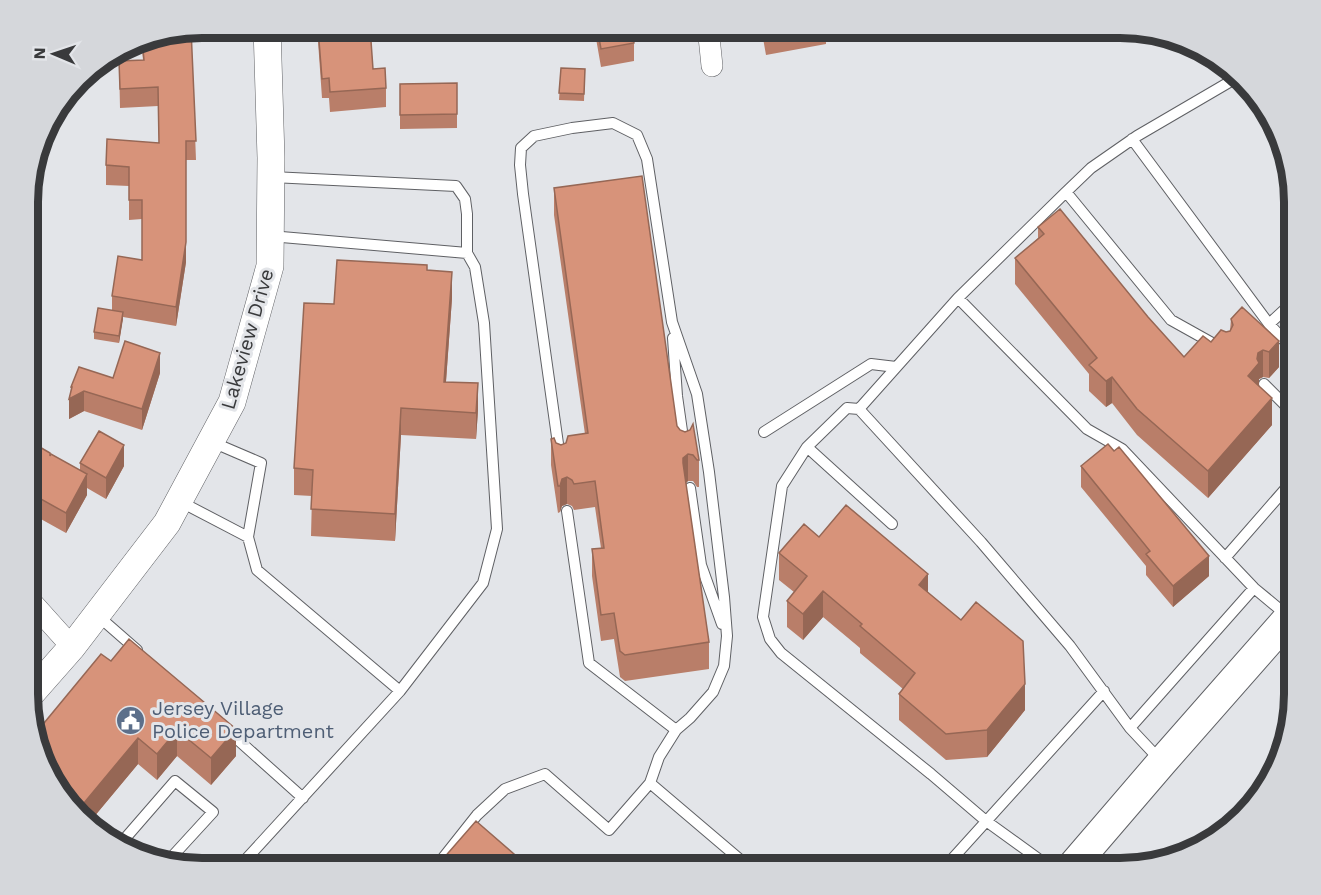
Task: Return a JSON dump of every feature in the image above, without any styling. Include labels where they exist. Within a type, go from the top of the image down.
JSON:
[{"type":"main road","points":[[1080,857],[1283,624]]},
{"type":"street","name":"Lakeview Drive","points":[[38,686],[72,647],[167,523],[232,402],[270,266],[271,177],[267,37]]},
{"type":"street","points":[[709,37],[712,66]]},
{"type":"street","points":[[38,609],[72,647]]},
{"type":"lane","points":[[859,410],[958,298],[1091,168],[1132,139],[1231,81]]},
{"type":"lane","points":[[561,464],[520,165],[521,148],[534,136],[613,123],[637,135],[647,159],[672,322],[677,396],[684,451]]},
{"type":"lane","points":[[1132,139],[1269,324],[1283,339]]},
{"type":"lane","points":[[247,858],[400,691],[483,583],[497,529],[484,323],[475,267],[467,253],[465,199],[456,186],[271,177]]},
{"type":"lane","points":[[1066,192],[1171,320],[1226,351]]},
{"type":"lane","points":[[270,236],[467,253]]},
{"type":"lane","points":[[958,298],[1087,429],[1122,449],[1254,588],[1283,609]]},
{"type":"lane","points":[[1269,324],[1283,311]]},
{"type":"lane","points":[[443,858],[477,815],[505,789],[545,774],[609,831],[650,783],[659,757],[676,730],[713,692],[724,666],[727,636],[724,597],[709,472],[696,394],[672,322]]},
{"type":"lane","points":[[764,432],[871,364],[896,367]]},
{"type":"lane","points":[[1264,384],[1283,403]]},
{"type":"lane","points":[[1036,857],[986,821],[923,767],[781,653],[770,639],[763,617],[782,486],[807,447],[848,408],[859,410],[981,542],[1070,646],[1130,728],[1162,762]]},
{"type":"lane","points":[[211,442],[261,463],[248,537],[257,570],[400,691]]},
{"type":"lane","points":[[807,447],[892,524]]},
{"type":"lane","points":[[690,488],[700,565],[727,636]]},
{"type":"lane","points":[[1225,558],[1283,492]]},
{"type":"lane","points":[[179,501],[248,537]]},
{"type":"lane","points":[[567,511],[589,663],[676,730]]},
{"type":"lane","points":[[1130,728],[1254,588]]},
{"type":"lane","points":[[97,615],[141,655]]},
{"type":"lane","points":[[954,857],[1104,691]]},
{"type":"lane","points":[[222,726],[303,798]]},
{"type":"lane","points":[[125,839],[176,781],[213,812],[174,855]]},
{"type":"lane","points":[[650,783],[738,857]]},
{"type":"building","points":[[319,37],[371,37],[373,69],[385,68],[386,88],[330,92],[329,78],[322,79]]},
{"type":"building","points":[[599,37],[633,37],[634,43],[601,49]]},
{"type":"building","points":[[191,38],[196,141],[186,141],[186,242],[176,307],[112,296],[118,256],[142,260],[142,200],[129,200],[129,167],[106,165],[107,139],[159,143],[158,87],[120,89],[119,61],[144,60],[143,48]]},
{"type":"building","points":[[561,68],[585,69],[584,94],[559,93]]},
{"type":"building","points":[[457,83],[457,114],[400,115],[400,84]]},
{"type":"building","points":[[642,176],[677,426],[685,432],[690,430],[693,424],[699,460],[688,454],[683,458],[683,463],[709,642],[625,655],[620,651],[614,613],[601,615],[592,549],[604,548],[595,481],[574,484],[567,477],[562,479],[558,486],[551,439],[554,438],[556,443],[561,445],[566,443],[568,436],[588,433],[554,188]]},
{"type":"building","points":[[1060,209],[1148,317],[1184,357],[1203,336],[1211,342],[1221,330],[1230,331],[1233,325],[1231,319],[1242,307],[1279,341],[1269,352],[1263,350],[1258,353],[1259,363],[1248,376],[1272,398],[1208,471],[1137,409],[1112,377],[1106,381],[1089,365],[1097,358],[1015,258],[1044,234],[1038,227]]},
{"type":"building","points":[[337,260],[427,265],[427,270],[452,272],[444,382],[478,383],[476,413],[401,408],[395,514],[311,509],[313,470],[294,468],[304,303],[334,304]]},
{"type":"building","points":[[98,308],[123,312],[119,336],[94,332]]},
{"type":"building","points":[[125,341],[160,353],[142,409],[84,391],[69,399],[79,367],[113,378]]},
{"type":"building","points":[[99,431],[124,445],[106,478],[80,463]]},
{"type":"building","points":[[1108,444],[1114,451],[1119,447],[1209,556],[1173,586],[1146,554],[1150,551],[1081,466]]},
{"type":"building","points":[[38,446],[50,453],[50,456],[51,454],[87,474],[66,513],[38,497]]},
{"type":"building","points":[[846,505],[928,574],[919,585],[961,620],[976,602],[1023,641],[1025,684],[987,730],[946,734],[899,694],[915,673],[823,591],[803,614],[787,601],[807,576],[779,553],[804,524],[819,537]]},
{"type":"building","name":"Jersey Village Police Department","points":[[129,639],[236,729],[211,758],[177,730],[157,754],[138,738],[82,805],[59,776],[46,746],[41,726],[101,654],[111,661]]},
{"type":"building","points":[[476,821],[518,858],[444,858]]},
{"type":"place","name":"Jersey Village Police Department","points":[[131,720]]}]
